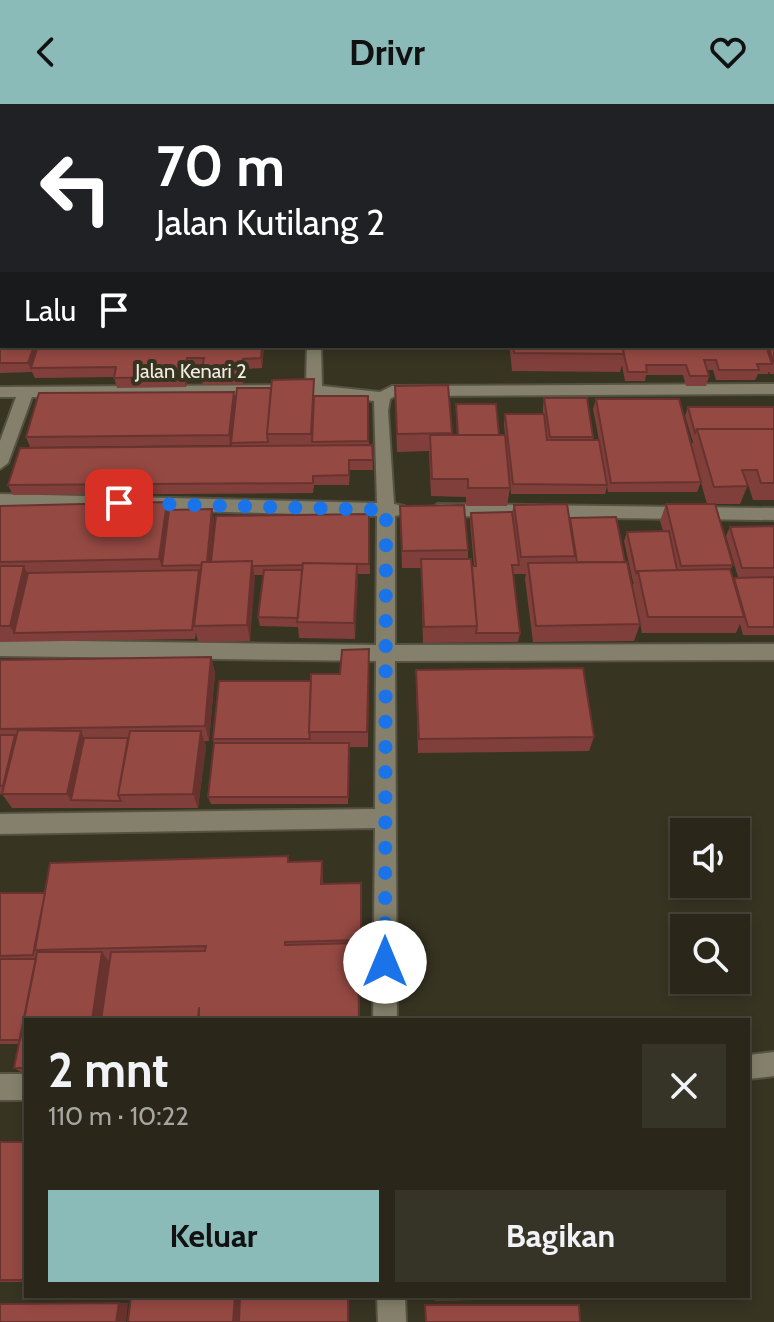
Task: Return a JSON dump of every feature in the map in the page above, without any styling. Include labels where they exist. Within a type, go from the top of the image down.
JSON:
[{"type":"street","points":[[314,348],[314,390]]},
{"type":"street","name":"Jalan Kenari 2","points":[[0,392],[314,390],[383,397],[392,391],[774,389]]},
{"type":"street","points":[[0,463],[26,392]]},
{"type":"street","points":[[383,397],[380,411],[386,510],[385,1018]]},
{"type":"street","points":[[0,500],[386,510],[774,514]]},
{"type":"street","points":[[0,648],[386,653],[774,652]]},
{"type":"street","points":[[0,824],[384,818]]},
{"type":"street","points":[[750,1067],[774,1064]]},
{"type":"street","points":[[0,1087],[24,1087]]},
{"type":"street","points":[[391,1298],[392,1322]]},
{"type":"building","points":[[0,348],[33,348],[28,363],[0,363]]},
{"type":"building","points":[[37,348],[262,348],[261,358],[243,359],[241,375],[201,375],[204,358],[187,358],[184,377],[114,378],[116,367],[31,368]]},
{"type":"building","points":[[513,348],[622,348],[624,354],[514,353]]},
{"type":"building","points":[[622,348],[767,348],[772,364],[757,364],[759,370],[719,370],[716,360],[704,360],[709,376],[690,376],[686,365],[646,365],[647,372],[628,372]]},
{"type":"building","points":[[314,379],[311,434],[267,434],[272,380]]},
{"type":"building","points":[[448,385],[452,433],[397,434],[395,386]]},
{"type":"building","points":[[237,388],[271,388],[268,442],[231,443]]},
{"type":"building","points":[[234,392],[229,435],[26,437],[39,393]]},
{"type":"building","points":[[314,396],[368,396],[368,441],[312,442]]},
{"type":"building","points":[[544,398],[587,398],[593,437],[550,437]]},
{"type":"building","points":[[596,399],[679,399],[701,482],[611,483]]},
{"type":"building","points":[[456,404],[496,404],[499,435],[458,435]]},
{"type":"building","points":[[688,407],[774,407],[774,429],[697,429],[695,433]]},
{"type":"building","points":[[505,414],[544,414],[547,440],[599,440],[607,485],[513,484]]},
{"type":"building","points":[[697,429],[774,429],[774,483],[761,483],[757,470],[742,470],[748,486],[714,487]]},
{"type":"building","points":[[430,435],[505,435],[510,488],[468,488],[468,479],[432,479]]},
{"type":"building","points":[[372,445],[373,460],[349,460],[349,475],[313,476],[313,483],[8,485],[20,448]]},
{"type":"building","points":[[167,502],[159,559],[0,562],[0,506]]},
{"type":"building","points":[[567,504],[575,556],[521,557],[514,505]]},
{"type":"building","points":[[666,504],[715,504],[733,565],[681,566]]},
{"type":"building","points":[[464,505],[468,550],[402,551],[400,506]]},
{"type":"building","points":[[212,509],[207,562],[201,565],[162,566],[169,510]]},
{"type":"building","points":[[512,512],[519,565],[512,565],[520,633],[476,633],[472,566],[476,566],[471,513]]},
{"type":"building","points":[[369,514],[369,564],[252,566],[252,561],[211,562],[216,516]]},
{"type":"building","points":[[616,517],[625,562],[577,562],[570,518]]},
{"type":"building","points":[[774,526],[774,568],[742,568],[730,527]]},
{"type":"building","points":[[669,531],[677,570],[636,573],[627,532]]},
{"type":"building","points":[[421,559],[471,559],[477,626],[424,627]]},
{"type":"building","points":[[252,561],[247,625],[194,626],[202,562]]},
{"type":"building","points":[[627,562],[640,624],[536,626],[528,563]]},
{"type":"building","points":[[303,563],[357,564],[354,623],[297,622]]},
{"type":"building","points":[[0,566],[24,566],[10,626],[0,626]]},
{"type":"building","points":[[730,569],[744,617],[648,617],[638,571]]},
{"type":"building","points":[[199,570],[192,630],[14,633],[28,573]]},
{"type":"building","points":[[264,570],[302,570],[298,618],[258,617]]},
{"type":"building","points":[[774,577],[774,627],[748,627],[734,578]]},
{"type":"building","points":[[369,649],[367,732],[309,732],[311,674],[340,674],[342,650]]},
{"type":"building","points":[[211,657],[205,726],[0,729],[0,660]]},
{"type":"building","points":[[583,668],[594,737],[419,739],[416,670]]},
{"type":"building","points":[[219,681],[311,681],[310,739],[213,739]]},
{"type":"building","points":[[18,730],[81,731],[67,794],[2,794]]},
{"type":"building","points":[[130,731],[201,731],[193,794],[118,795]]},
{"type":"building","points":[[0,735],[15,735],[3,786],[0,786]]},
{"type":"building","points":[[84,738],[128,738],[118,795],[121,801],[71,800]]},
{"type":"building","points":[[214,743],[349,743],[348,797],[208,797]]},
{"type":"building","points":[[288,856],[288,862],[322,861],[321,884],[361,883],[361,940],[285,942],[285,945],[358,943],[359,1018],[199,1018],[199,1007],[198,1018],[101,1018],[111,952],[205,951],[206,946],[35,950],[50,863]]},
{"type":"building","points":[[0,893],[45,893],[33,955],[0,956]]},
{"type":"building","points":[[37,952],[102,952],[92,1018],[24,1018],[24,1068],[14,1068]]},
{"type":"building","points":[[0,959],[36,959],[20,1040],[0,1040]]},
{"type":"building","points":[[0,1142],[24,1142],[24,1280],[0,1280]]},
{"type":"building","points":[[131,1298],[235,1298],[233,1322],[128,1322]]},
{"type":"building","points":[[240,1298],[348,1298],[348,1322],[239,1322]]},
{"type":"building","points":[[437,1298],[506,1298],[437,1300]]},
{"type":"building","points":[[119,1303],[116,1322],[0,1322],[0,1304]]},
{"type":"building","points":[[425,1305],[579,1305],[580,1322],[426,1322]]},
{"type":"route","points":[[119,503],[386,510],[385,962]]}]
